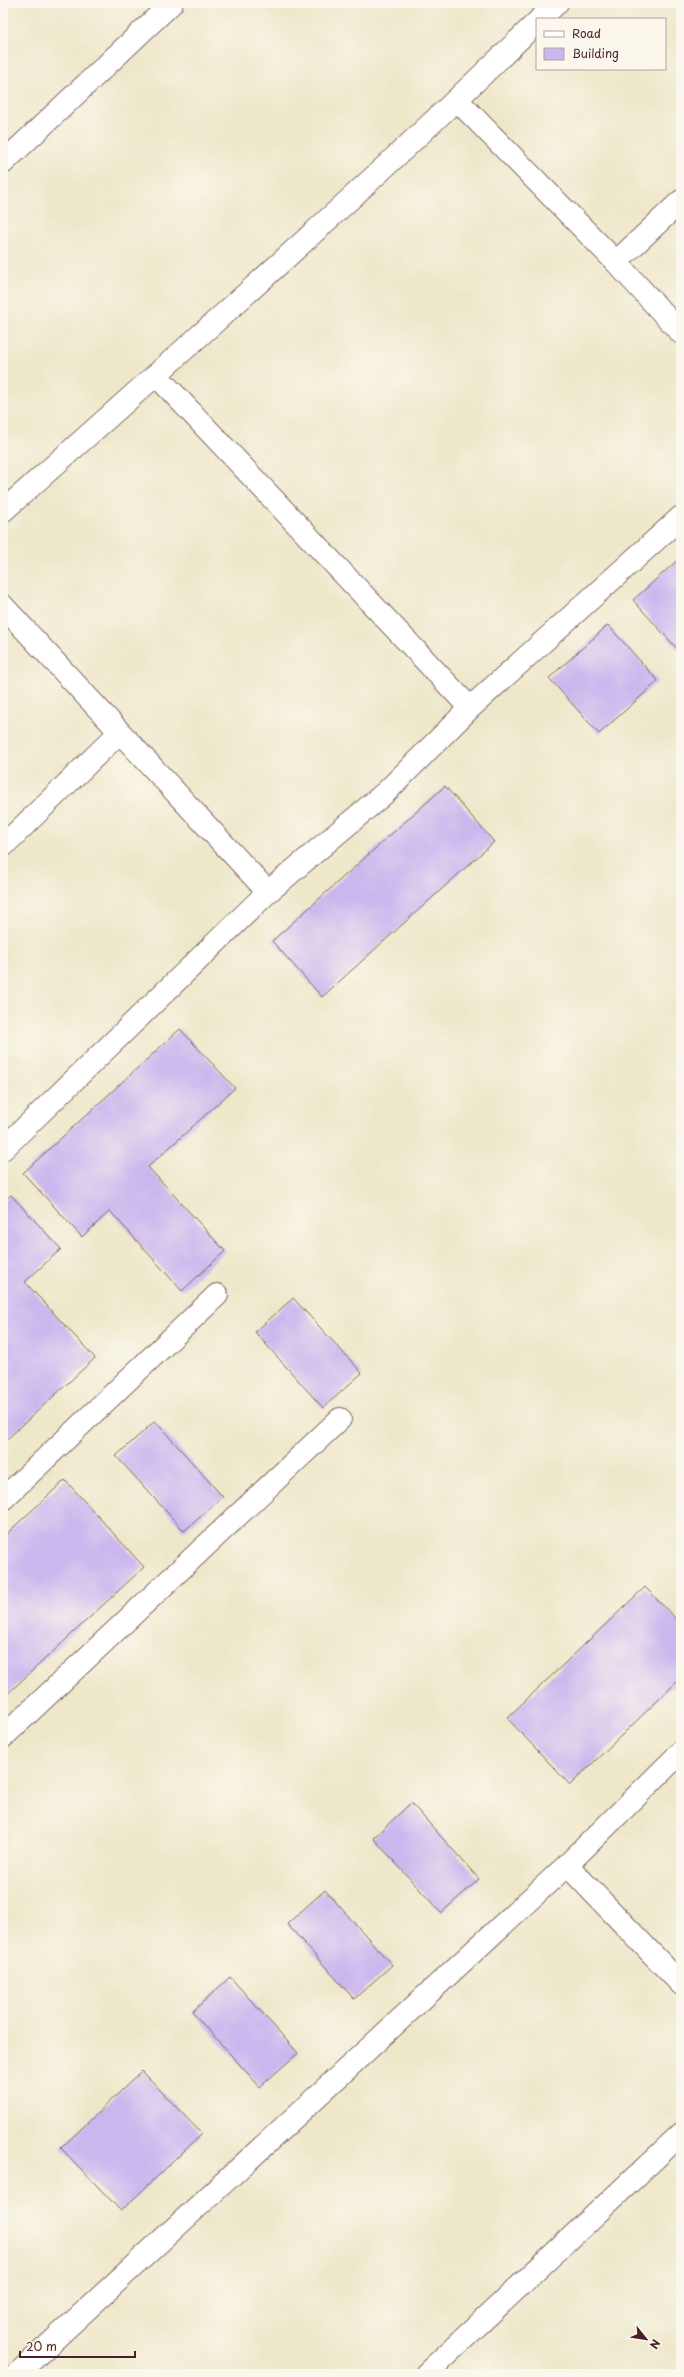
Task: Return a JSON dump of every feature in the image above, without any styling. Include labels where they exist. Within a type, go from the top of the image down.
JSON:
[{"type":"street","points":[[3,163],[172,3]]},
{"type":"street","points":[[541,18],[557,3]]},
{"type":"street","points":[[3,511],[157,376],[457,100],[536,23]]},
{"type":"street","points":[[457,100],[616,262],[681,333]]},
{"type":"street","points":[[616,262],[681,201]]},
{"type":"street","points":[[157,376],[470,708]]},
{"type":"street","points":[[3,1149],[268,892],[386,792],[470,708],[681,517]]},
{"type":"street","points":[[3,606],[119,733],[268,892]]},
{"type":"street","points":[[3,846],[119,733]]},
{"type":"street","points":[[3,1499],[217,1295]]},
{"type":"street","points":[[3,1737],[340,1418]]},
{"type":"street","points":[[17,2374],[567,1865],[681,1752]]},
{"type":"street","points":[[567,1865],[681,1984]]},
{"type":"street","points":[[426,2374],[681,2134]]},
{"type":"building","points":[[681,557],[681,653],[633,600]]},
{"type":"building","points":[[608,625],[658,681],[599,734],[549,678]]},
{"type":"building","points":[[445,786],[494,842],[322,997],[272,941]]},
{"type":"building","points":[[180,1029],[235,1088],[148,1167],[225,1251],[182,1291],[110,1211],[82,1237],[23,1173]]},
{"type":"building","points":[[11,1195],[61,1249],[25,1282],[95,1358],[3,1443],[3,1202]]},
{"type":"building","points":[[293,1298],[362,1373],[323,1408],[255,1332]]},
{"type":"building","points":[[155,1421],[223,1497],[184,1531],[116,1456]]},
{"type":"building","points":[[65,1480],[144,1567],[3,1698],[3,1537]]},
{"type":"building","points":[[645,1587],[681,1624],[681,1678],[570,1785],[507,1718]]},
{"type":"building","points":[[411,1803],[479,1879],[441,1913],[373,1838]]},
{"type":"building","points":[[325,1890],[392,1965],[354,1999],[287,1924]]},
{"type":"building","points":[[230,1977],[298,2053],[260,2087],[192,2012]]},
{"type":"building","points":[[142,2071],[202,2134],[121,2211],[61,2148]]}]
